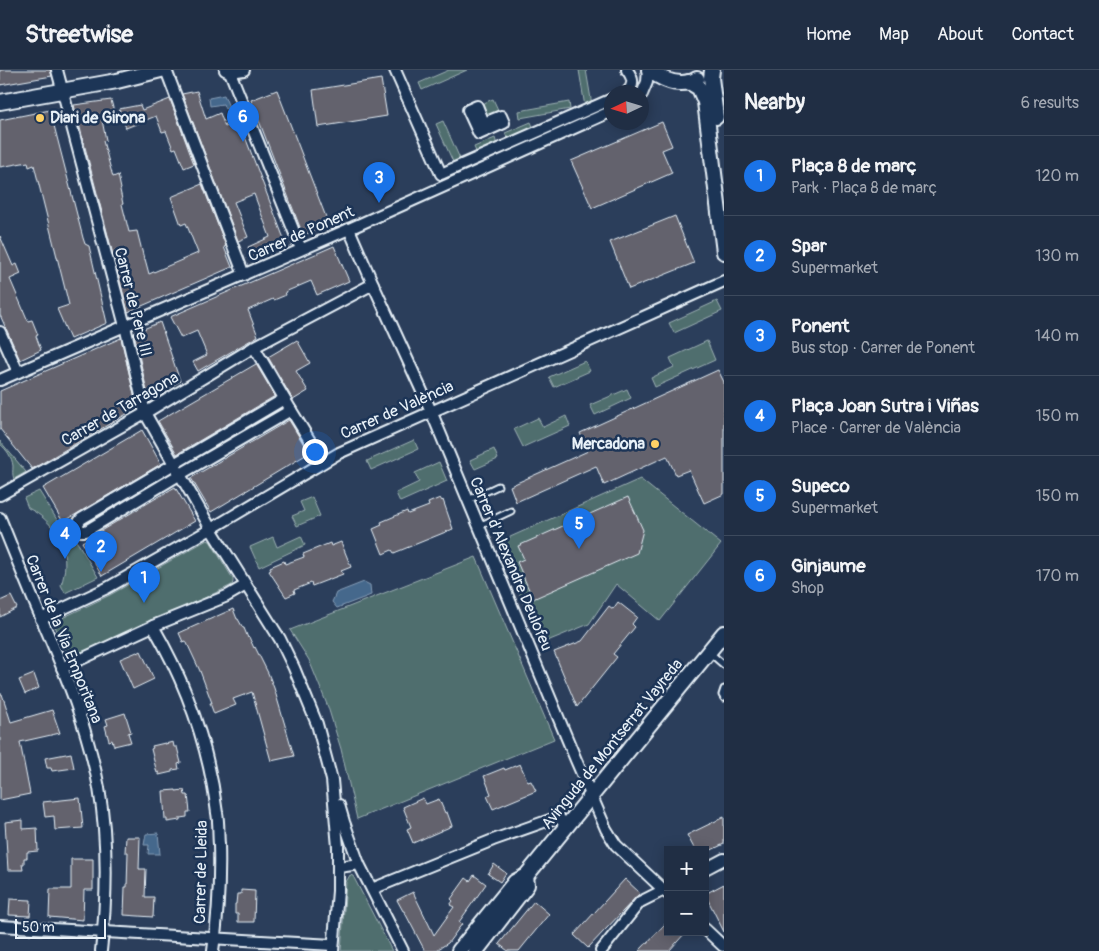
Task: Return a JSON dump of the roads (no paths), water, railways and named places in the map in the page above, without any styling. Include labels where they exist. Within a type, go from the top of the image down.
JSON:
[{"type":"street","name":"Carrer de Pere III","points":[[57,70],[125,326],[145,413],[211,529],[280,639],[317,724],[332,780]]},
{"type":"street","points":[[0,102],[127,79],[161,70]]},
{"type":"street","points":[[166,70],[244,275]]},
{"type":"street","points":[[244,70],[227,71],[301,249]]},
{"type":"street","points":[[395,70],[440,174],[604,102]]},
{"type":"street","points":[[627,70],[632,77],[632,85]]},
{"type":"street","points":[[646,85],[648,70],[661,78],[679,83],[690,82],[711,70]]},
{"type":"street","points":[[711,70],[724,190]]},
{"type":"street","points":[[690,82],[699,88],[705,102],[724,252]]},
{"type":"street","name":"Carrer de Ponent","points":[[0,380],[349,229],[604,115]]},
{"type":"street","name":"Carrer d'Alexandre Deulofeu","points":[[349,229],[431,411],[596,810],[616,845],[664,888]]},
{"type":"street","name":"Carrer de València","points":[[41,619],[107,588],[339,453],[724,281]]},
{"type":"street","name":"Carrer de Tarragona","points":[[0,495],[145,413],[254,347],[373,284]]},
{"type":"street","points":[[1,335],[18,372]]},
{"type":"street","points":[[254,347],[323,462]]},
{"type":"street","points":[[284,399],[81,519],[77,525],[81,531],[86,532],[291,410]]},
{"type":"street","name":"Carrer de la Via Emporitana","points":[[0,518],[74,696],[88,738],[99,788],[105,832],[105,882],[101,951]]},
{"type":"street","points":[[62,668],[153,626],[228,596],[246,585]]},
{"type":"street","name":"Carrer de Lleida","points":[[153,626],[187,695],[206,753],[218,814],[220,870],[213,951]]},
{"type":"street","name":"Avinguda de Montserrat Vayreda","points":[[459,951],[515,882],[526,876],[568,827],[724,633]]},
{"type":"street","points":[[332,780],[359,864],[403,951]]},
{"type":"street","points":[[0,926],[215,938],[333,948],[339,867],[332,780]]},
{"type":"street","points":[[372,889],[493,840],[558,817],[568,827]]},
{"type":"street","points":[[709,867],[724,859]]},
{"type":"street","points":[[339,867],[359,864]]},
{"type":"street","name":"Avinguda de Montserrat Vayreda","points":[[476,951],[527,885],[526,876]]},
{"type":"street","points":[[601,951],[640,902],[664,891]]},
{"type":"street","points":[[709,933],[723,945],[713,951]]},
{"type":"lane","points":[[468,500],[498,486]]},
{"type":"lane","points":[[479,526],[511,511]]},
{"type":"lane","points":[[709,652],[724,665]]},
{"type":"lane","points":[[724,689],[722,695],[724,698]]},
{"type":"water","points":[[224,95],[229,107],[225,109],[223,104],[210,106],[209,98]]},
{"type":"water","points":[[364,582],[370,585],[371,595],[337,608],[332,602],[336,593]]},
{"type":"water","points":[[158,833],[160,854],[148,854],[149,845],[144,845],[146,834]]},
{"type":"place","name":"Diari de Girona","points":[[40,118]]},
{"type":"place","name":"Ginjaume","points":[[243,142]]},
{"type":"place","name":"Ponent","points":[[379,203]]},
{"type":"place","name":"Mercadona","points":[[655,444]]},
{"type":"place","name":"Supeco","points":[[579,549]]},
{"type":"place","name":"Plaça Joan Sutra i Viñas","points":[[65,559]]},
{"type":"place","name":"Spar","points":[[101,572]]},
{"type":"place","name":"Plaça 8 de març","points":[[144,603]]}]
